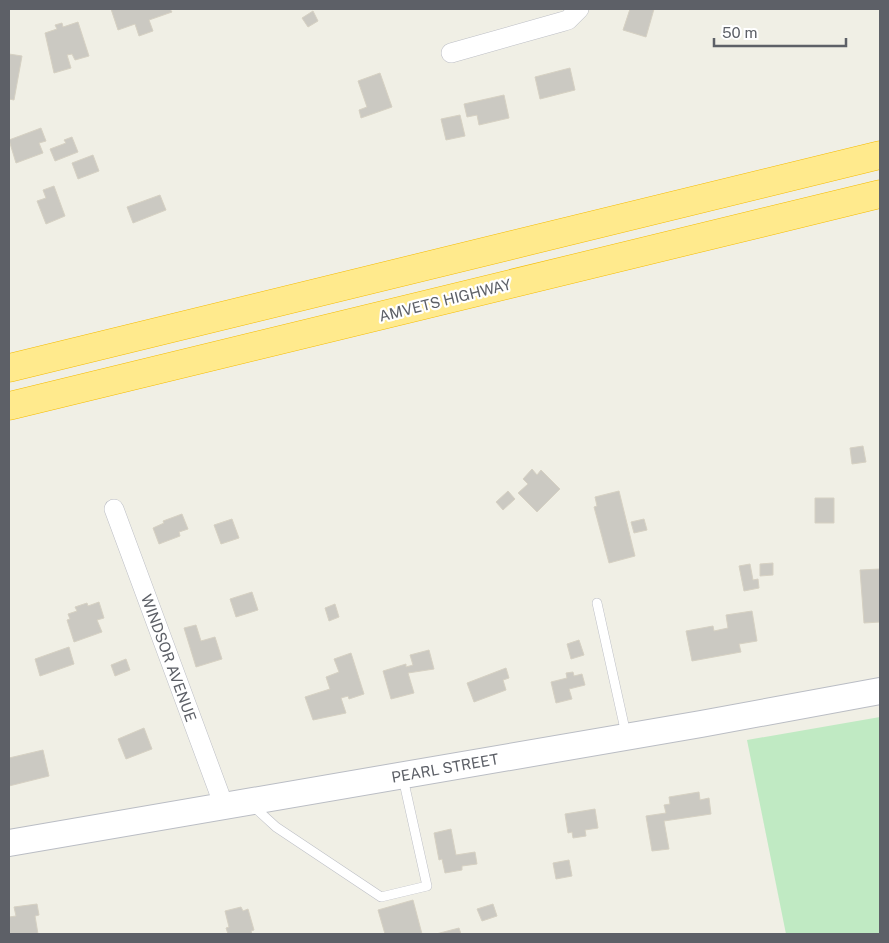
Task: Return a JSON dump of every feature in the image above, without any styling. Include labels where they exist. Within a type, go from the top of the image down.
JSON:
[{"type":"highway","points":[[9,368],[880,155]]},
{"type":"highway","name":"AMVETS HIGHWAY","points":[[9,406],[880,194]]},
{"type":"street","points":[[451,53],[568,20],[580,9]]},
{"type":"street","name":"WINDSOR AVENUE","points":[[114,509],[236,804]]},
{"type":"street","name":"PEARL STREET","points":[[9,844],[880,691]]},
{"type":"lane","points":[[598,603],[626,737]]},
{"type":"lane","points":[[236,804],[276,827],[381,897],[427,886],[403,775]]},
{"type":"green space","points":[[880,717],[880,934],[786,934],[747,740]]},
{"type":"building","points":[[111,9],[170,9],[172,12],[149,20],[153,31],[139,36],[135,24],[118,30]]},
{"type":"building","points":[[630,9],[654,9],[646,37],[623,30]]},
{"type":"building","points":[[313,11],[318,21],[308,27],[302,18]]},
{"type":"building","points":[[78,22],[89,56],[75,60],[72,54],[67,55],[71,68],[54,73],[45,33],[57,29],[55,25],[62,23],[63,27]]},
{"type":"building","points":[[9,54],[22,56],[14,100],[9,99]]},
{"type":"building","points":[[570,68],[575,90],[540,99],[535,77]]},
{"type":"building","points":[[380,73],[392,107],[361,118],[359,110],[367,107],[358,81]]},
{"type":"building","points":[[504,95],[509,118],[479,125],[477,115],[467,117],[464,104]]},
{"type":"building","points":[[460,115],[465,136],[446,140],[441,119]]},
{"type":"building","points":[[41,128],[46,141],[39,143],[43,153],[16,163],[9,140]]},
{"type":"building","points":[[72,137],[78,152],[55,161],[50,149],[66,143],[64,140]]},
{"type":"building","points":[[93,155],[99,171],[78,179],[72,163]]},
{"type":"building","points":[[54,186],[65,216],[46,224],[37,201],[46,198],[43,190]]},
{"type":"building","points":[[160,195],[166,210],[133,223],[127,207]]},
{"type":"building","points":[[863,446],[866,462],[852,464],[850,448]]},
{"type":"building","points":[[532,469],[537,475],[541,470],[560,489],[537,512],[518,493],[528,484],[523,479]]},
{"type":"building","points":[[508,491],[515,499],[503,510],[496,502]]},
{"type":"building","points":[[619,491],[635,556],[609,563],[594,507],[597,506],[595,497]]},
{"type":"building","points":[[815,498],[834,498],[834,523],[815,523]]},
{"type":"building","points":[[182,514],[188,529],[179,532],[180,536],[159,544],[153,528],[164,523],[163,521]]},
{"type":"building","points":[[232,519],[239,538],[221,544],[214,525]]},
{"type":"building","points":[[644,519],[647,530],[634,533],[631,522]]},
{"type":"building","points":[[773,563],[773,575],[760,576],[760,564]]},
{"type":"building","points":[[750,564],[753,580],[758,579],[759,588],[744,591],[739,566]]},
{"type":"building","points":[[880,569],[880,622],[864,623],[860,570]]},
{"type":"building","points":[[252,592],[258,610],[236,617],[230,599]]},
{"type":"building","points":[[99,602],[104,618],[97,620],[102,632],[74,642],[67,620],[70,619],[68,614],[77,611],[75,607],[87,603],[88,606]]},
{"type":"building","points":[[335,604],[339,617],[329,621],[325,608]]},
{"type":"building","points":[[752,611],[757,641],[739,644],[741,652],[692,661],[686,631],[713,626],[714,631],[728,628],[726,615]]},
{"type":"building","points":[[196,625],[201,641],[215,637],[222,659],[196,667],[184,628]]},
{"type":"building","points":[[579,640],[584,655],[571,659],[567,644]]},
{"type":"building","points":[[69,647],[74,664],[40,676],[35,659]]},
{"type":"building","points":[[429,650],[434,669],[408,673],[414,693],[391,699],[383,671],[406,664],[406,667],[413,665],[410,655]]},
{"type":"building","points":[[351,653],[364,694],[349,699],[348,696],[341,698],[346,713],[313,720],[305,697],[330,689],[326,677],[339,672],[334,659]]},
{"type":"building","points":[[126,659],[130,670],[115,676],[111,665]]},
{"type":"building","points":[[506,668],[509,678],[503,680],[506,690],[474,702],[467,683]]},
{"type":"building","points":[[573,672],[574,676],[582,674],[585,685],[569,689],[572,699],[556,703],[551,682],[567,678],[566,673]]},
{"type":"building","points":[[144,728],[152,749],[126,759],[118,739]]},
{"type":"building","points":[[43,750],[49,776],[9,786],[9,758]]},
{"type":"building","points":[[699,792],[700,800],[709,798],[711,814],[664,821],[669,849],[652,851],[646,816],[666,813],[664,805],[670,804],[669,797]]},
{"type":"building","points":[[595,809],[598,828],[585,830],[586,836],[573,838],[572,832],[568,833],[565,814]]},
{"type":"building","points":[[451,829],[456,855],[475,852],[477,864],[462,866],[462,870],[445,873],[442,859],[439,860],[434,833]]},
{"type":"building","points":[[569,860],[572,876],[556,879],[553,863]]},
{"type":"building","points":[[413,900],[422,934],[385,934],[378,910]]},
{"type":"building","points":[[37,904],[39,915],[35,916],[38,934],[9,934],[9,917],[16,916],[14,907]]},
{"type":"building","points":[[493,904],[497,916],[482,921],[477,909]]},
{"type":"building","points":[[241,907],[243,911],[248,909],[254,930],[251,931],[252,934],[228,934],[226,928],[229,927],[225,911]]},
{"type":"building","points":[[459,928],[461,934],[436,934]]}]
